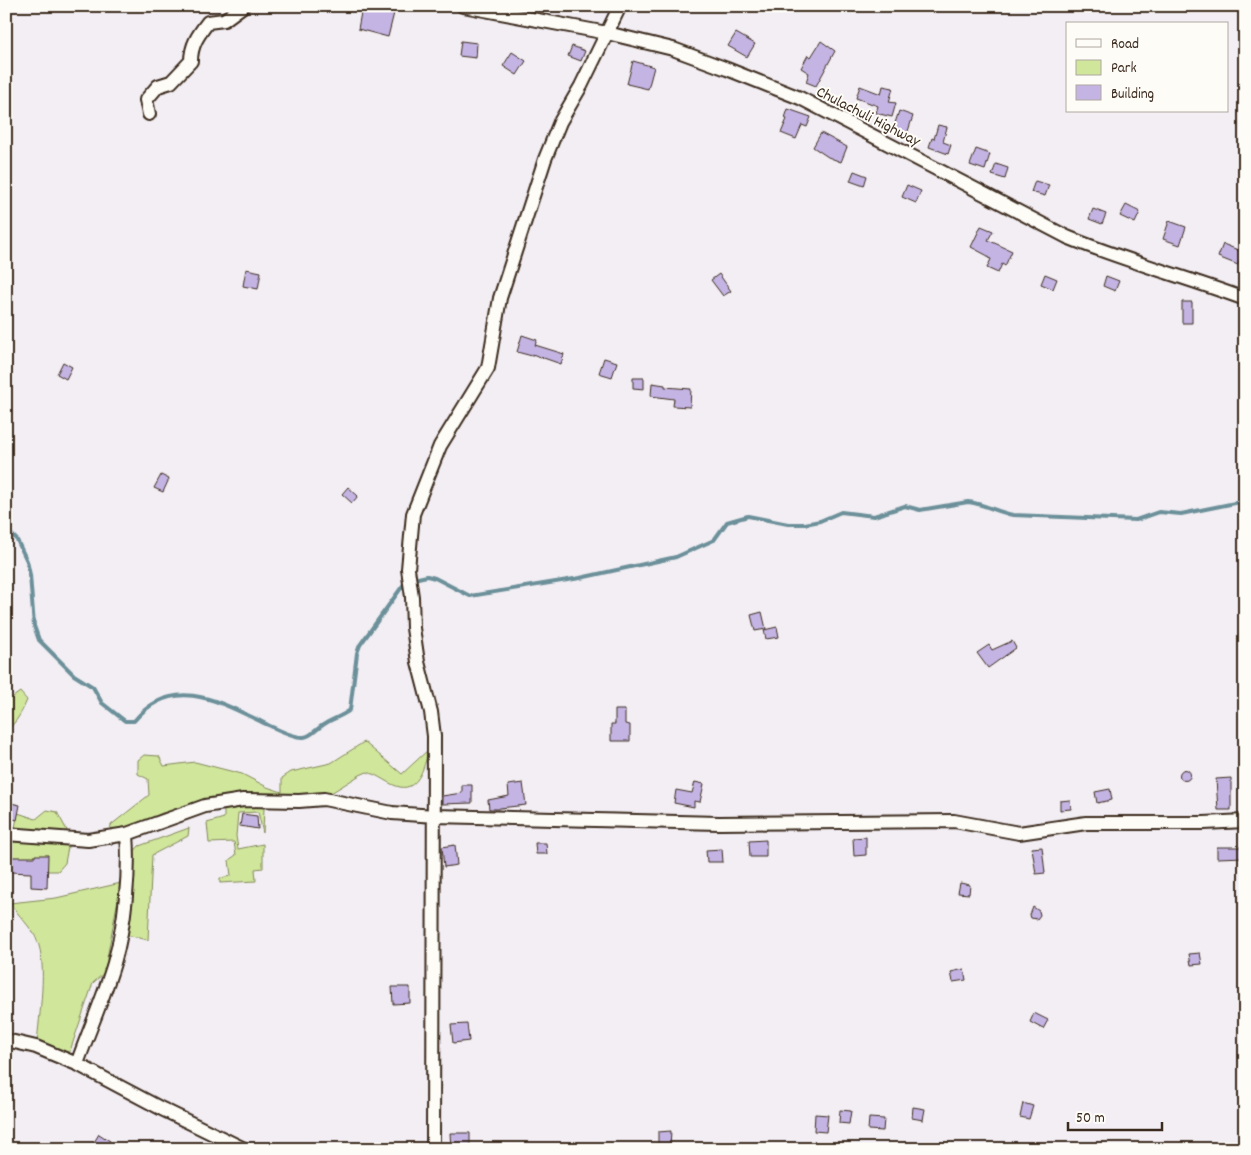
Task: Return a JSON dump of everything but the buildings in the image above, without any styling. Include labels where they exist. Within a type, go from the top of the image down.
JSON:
[{"type":"street","points":[[149,114],[146,100],[158,86],[171,82],[190,61],[191,51],[197,37],[208,22],[224,20],[240,10],[242,6]]},
{"type":"street","name":"Chulachuli Highway","points":[[463,6],[673,49],[791,94],[1067,237],[1108,253],[1245,299]]},
{"type":"street","points":[[433,1149],[434,736],[431,712],[418,662],[408,569],[413,514],[440,446],[488,368],[500,298],[545,159],[560,122],[581,86],[620,6]]},
{"type":"street","points":[[6,834],[88,840],[127,834],[205,806],[242,800],[299,801],[324,798],[392,813],[435,816],[719,823],[954,821],[1019,833],[1086,823],[1245,821]]},
{"type":"street","points":[[77,1064],[114,963],[120,937],[124,914],[128,852],[127,834]]},
{"type":"street","points":[[6,1040],[36,1047],[77,1064],[162,1109],[244,1149]]},
{"type":"green space","points":[[20,692],[27,700],[19,717],[6,731],[6,702]]},
{"type":"green space","points":[[364,742],[402,774],[429,749],[417,780],[407,787],[396,786],[367,772],[331,793],[229,797],[162,813],[125,830],[110,834],[111,825],[149,795],[148,779],[138,774],[138,760],[144,755],[159,756],[164,766],[195,762],[242,774],[267,787],[282,792],[282,778],[291,772],[331,763]]},
{"type":"green space","points":[[253,806],[264,808],[263,833],[258,812],[238,813],[236,836],[238,849],[263,844],[263,868],[255,869],[256,881],[220,883],[220,878],[231,876],[229,860],[236,855],[234,842],[209,843],[207,823],[224,818],[224,808]]},
{"type":"green space","points":[[47,810],[57,812],[70,836],[65,863],[58,871],[47,871],[44,865],[6,865],[6,838],[13,837],[18,813],[36,819]]},
{"type":"green space","points":[[189,828],[188,836],[152,855],[148,940],[127,935],[127,904],[131,855],[139,846]]},
{"type":"green space","points":[[121,883],[107,958],[108,964],[104,973],[93,983],[69,1054],[37,1044],[42,991],[40,950],[35,935],[10,903],[56,898]]},
{"type":"waterway","points":[[418,578],[427,576],[435,578],[470,596],[580,578],[676,557],[714,540],[727,522],[748,516],[788,524],[805,524],[820,521],[841,512],[874,516],[905,506],[920,510],[968,502],[1013,515],[1136,520],[1159,512],[1181,514],[1245,501]]},
{"type":"waterway","points":[[6,529],[17,540],[27,561],[34,626],[39,640],[74,675],[93,687],[102,703],[125,721],[134,721],[149,706],[165,698],[182,695],[216,701],[291,735],[300,737],[309,735],[350,710],[357,653],[360,645],[404,584]]}]
